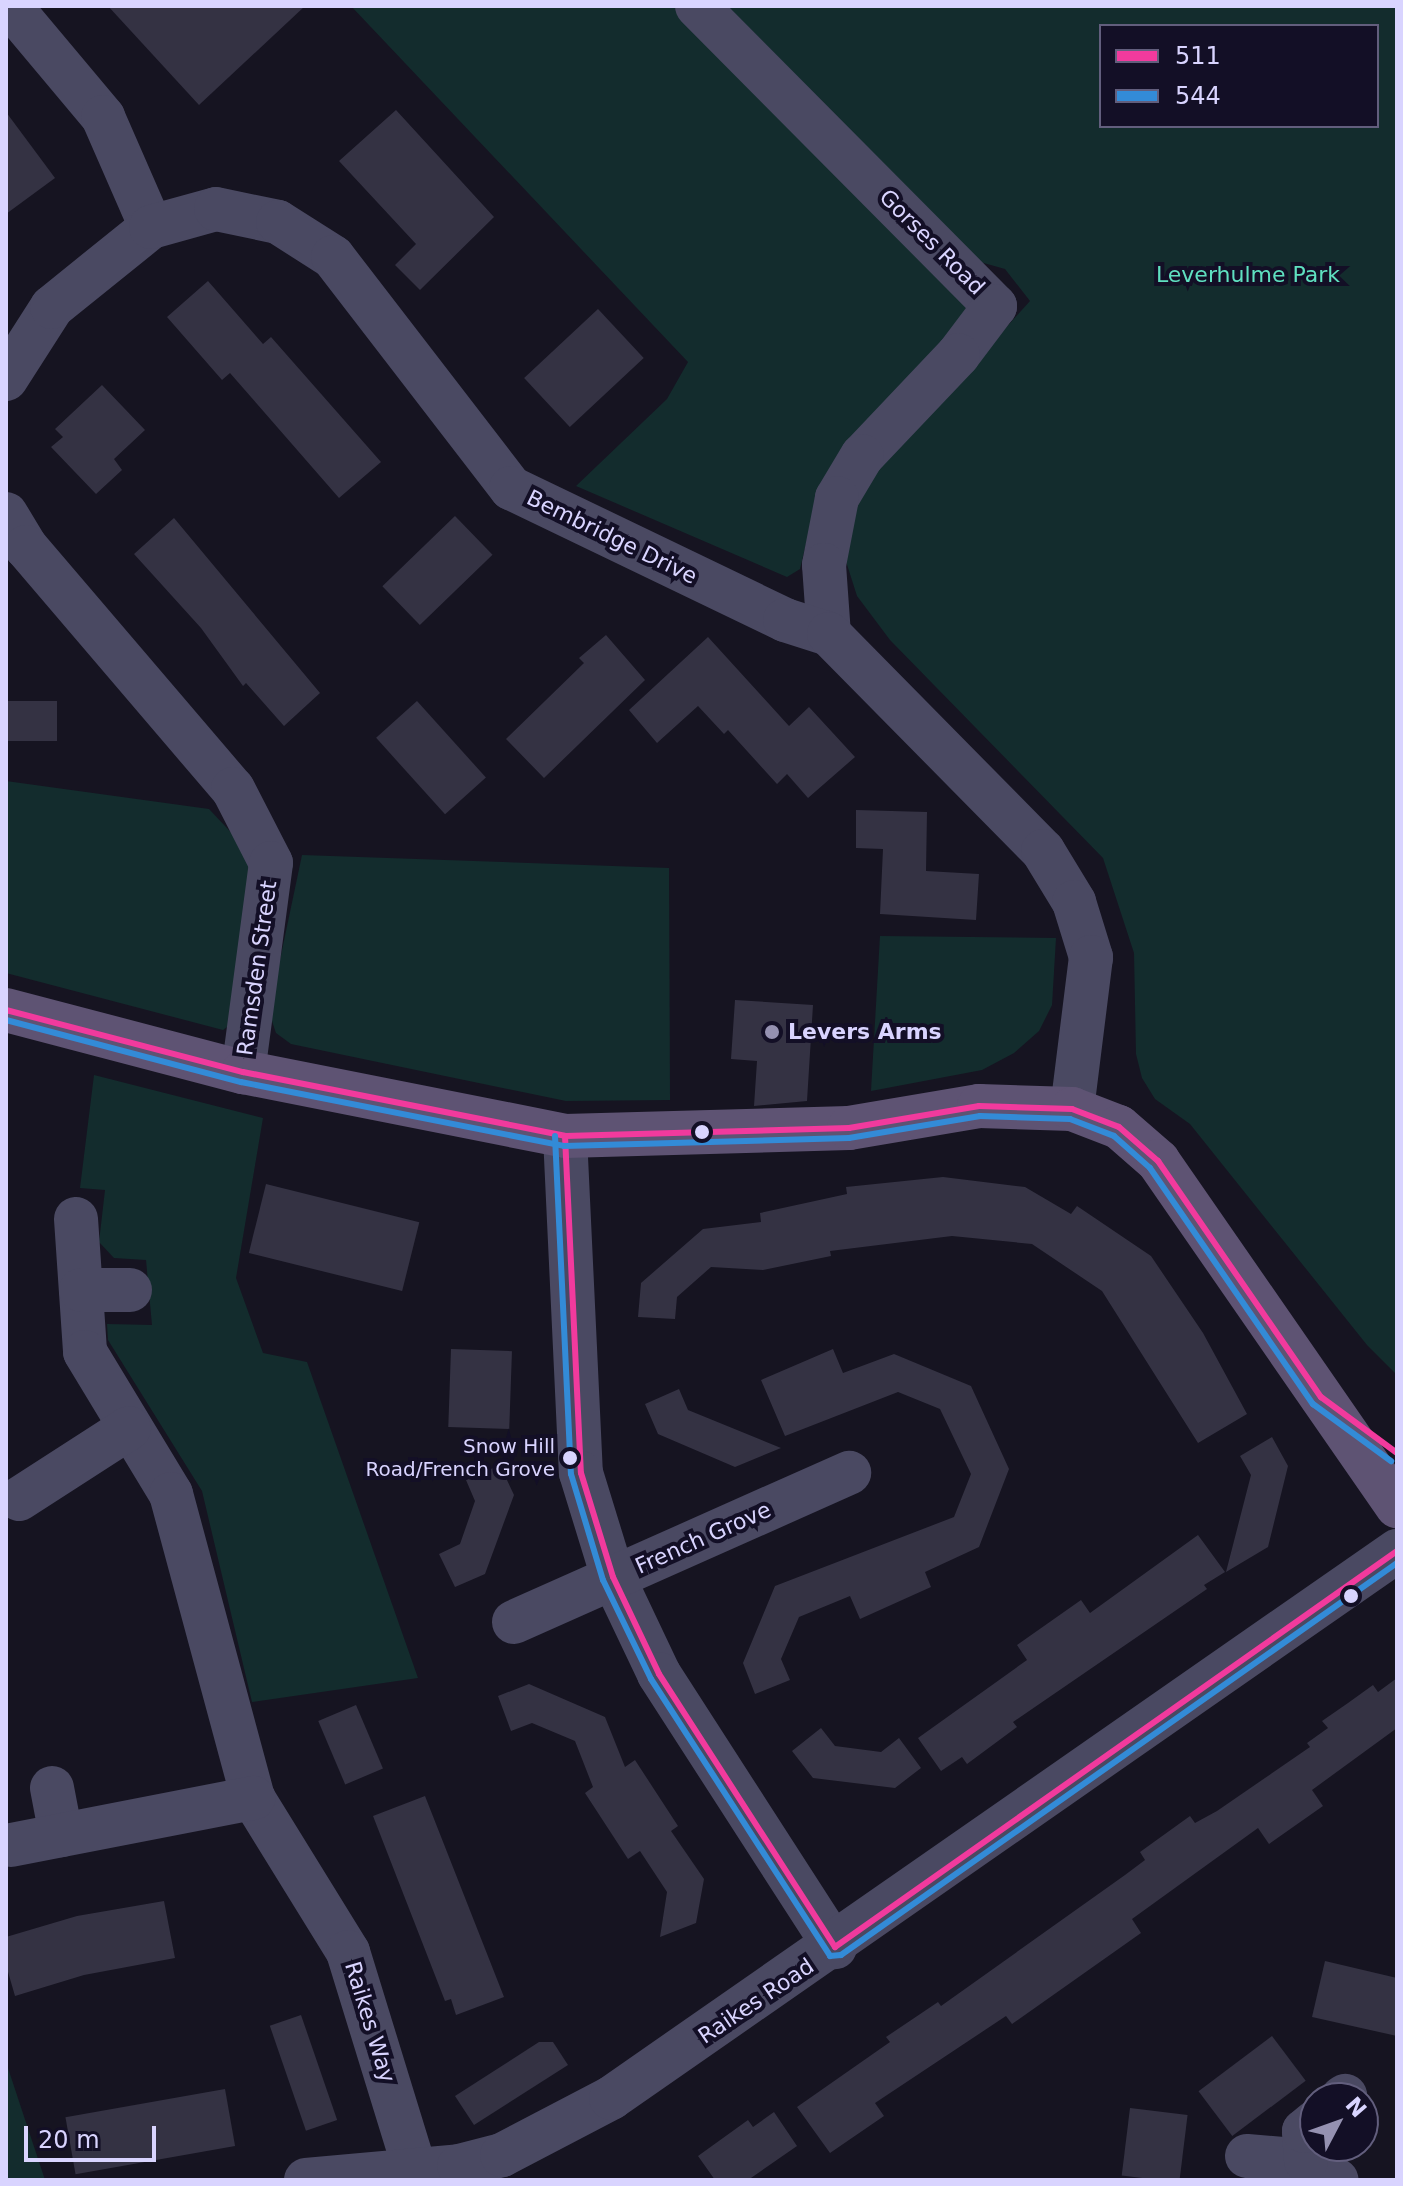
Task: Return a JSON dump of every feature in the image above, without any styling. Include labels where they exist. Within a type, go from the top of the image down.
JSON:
[{"type":"main road","points":[[6,1010],[243,1072],[565,1136],[849,1128],[979,1106],[1072,1109],[1119,1127],[1158,1161],[1397,1506]]},
{"type":"main road","points":[[1321,1397],[1397,1453]]},
{"type":"street","points":[[10,6],[103,117],[151,227]]},
{"type":"street","name":"Gorses Road","points":[[697,6],[995,306],[958,355],[862,456],[837,498],[824,565],[829,634]]},
{"type":"street","name":"Bembridge Drive","points":[[6,379],[52,307],[151,227],[216,209],[278,222],[333,257],[511,488],[785,620],[829,634],[1043,851],[1074,902],[1091,957],[1072,1109]]},
{"type":"street","name":"Ramsden Street","points":[[6,514],[26,547],[233,789],[271,863],[243,1072]]},
{"type":"street","points":[[565,1136],[581,1473],[613,1577],[659,1674],[835,1947]]},
{"type":"street","name":"Raikes Way","points":[[76,1219],[85,1352],[171,1494],[253,1798],[348,1952],[416,2173]]},
{"type":"street","points":[[81,1290],[130,1290]]},
{"type":"street","points":[[19,1499],[129,1428]]},
{"type":"street","name":"French Grove","points":[[514,1622],[849,1473]]},
{"type":"street","name":"Raikes Road","points":[[306,2180],[416,2173],[502,2155],[597,2106],[835,1947],[1397,1551]]},
{"type":"street","points":[[52,1788],[61,1835]]},
{"type":"street","points":[[11,1845],[253,1798]]},
{"type":"street","points":[[1247,2156],[1299,2140]]},
{"type":"green space","points":[[351,6],[688,6],[977,311],[819,489],[800,569],[787,577],[576,486],[667,399],[688,362]]},
{"type":"green space","name":"Leverhulme Park","points":[[724,6],[1397,6],[1397,1375],[1367,1345],[1190,1124],[1155,1099],[1142,1078],[1136,1054],[1134,953],[1103,858],[890,640],[857,596],[843,552],[848,501],[1030,301],[1005,269],[966,258]]},
{"type":"green space","points":[[6,781],[209,809],[258,861],[235,1021],[223,1030],[6,973]]},
{"type":"green space","points":[[302,855],[669,868],[670,1100],[566,1101],[291,1044],[276,1033],[269,1012]]},
{"type":"green space","points":[[880,936],[1056,938],[1052,1005],[1039,1031],[1014,1053],[982,1070],[871,1091]]},
{"type":"green space","points":[[94,1075],[263,1118],[236,1278],[263,1353],[307,1362],[418,1678],[252,1702],[202,1491],[108,1340],[107,1324],[152,1325],[146,1260],[114,1258],[99,1242],[105,1190],[80,1188]]},
{"type":"green space","points":[[6,2062],[45,2180],[6,2180]]},
{"type":"building","points":[[108,6],[305,6],[199,105]]},
{"type":"building","points":[[396,110],[494,217],[420,290],[395,265],[416,244],[339,161]]},
{"type":"building","points":[[6,112],[55,178],[6,214]]},
{"type":"building","points":[[208,281],[263,344],[271,337],[381,462],[339,498],[230,373],[222,380],[167,317]]},
{"type":"building","points":[[598,309],[644,358],[570,427],[524,378]]},
{"type":"building","points":[[102,385],[145,430],[114,459],[122,470],[96,494],[51,447],[63,437],[55,429]]},
{"type":"building","points":[[455,516],[493,555],[420,625],[382,586]]},
{"type":"building","points":[[174,518],[320,693],[284,726],[246,683],[243,686],[201,628],[134,554]]},
{"type":"building","points":[[606,635],[645,680],[544,778],[506,739],[584,663],[579,658]]},
{"type":"building","points":[[708,637],[789,726],[809,707],[855,757],[808,798],[787,774],[777,784],[728,730],[724,734],[698,706],[657,743],[629,710]]},
{"type":"building","points":[[6,701],[57,701],[57,741],[6,741]]},
{"type":"building","points":[[417,701],[486,778],[445,814],[376,738]]},
{"type":"building","points":[[856,810],[927,812],[926,871],[979,874],[976,920],[880,914],[883,849],[856,848]]},
{"type":"building","name":"Levers Arms","points":[[735,1000],[813,1005],[807,1101],[754,1106],[757,1061],[731,1059]]},
{"type":"building","points":[[943,1177],[1025,1187],[1071,1214],[1077,1206],[1151,1256],[1203,1333],[1247,1414],[1198,1443],[1102,1291],[1032,1244],[952,1236],[830,1251],[831,1256],[763,1270],[711,1267],[677,1297],[675,1319],[638,1317],[641,1283],[703,1229],[761,1222],[760,1213],[847,1194],[846,1187]]},
{"type":"building","points":[[266,1184],[419,1222],[402,1291],[249,1253]]},
{"type":"building","points":[[451,1349],[512,1351],[509,1429],[448,1427]]},
{"type":"building","points":[[833,1349],[843,1373],[894,1354],[971,1386],[1009,1469],[979,1547],[925,1572],[931,1587],[860,1619],[850,1596],[799,1617],[781,1659],[790,1680],[755,1694],[743,1663],[775,1586],[954,1517],[971,1474],[940,1409],[898,1392],[785,1436],[761,1380]]},
{"type":"building","points":[[679,1389],[688,1410],[781,1448],[735,1467],[658,1434],[645,1404]]},
{"type":"building","points":[[1272,1437],[1288,1466],[1268,1547],[1226,1572],[1251,1475],[1240,1456]]},
{"type":"building","points":[[500,1465],[514,1495],[485,1574],[455,1587],[439,1554],[460,1544],[475,1501],[466,1480]]},
{"type":"building","points":[[1198,1535],[1225,1572],[1204,1585],[1207,1589],[1013,1722],[1017,1727],[967,1764],[962,1757],[941,1771],[918,1738],[1027,1660],[1017,1645],[1081,1600],[1090,1613]]},
{"type":"building","points":[[1397,1678],[1397,1728],[1312,1790],[1323,1806],[1269,1844],[1258,1828],[1132,1919],[1141,1933],[1012,2024],[1006,2016],[875,2103],[884,2116],[830,2153],[797,2107],[890,2042],[886,2037],[938,2002],[941,2006],[1125,1875],[1145,1860],[1140,1852],[1190,1816],[1195,1823],[1217,1811],[1310,1747],[1307,1743],[1328,1728],[1322,1721],[1373,1685],[1378,1692]]},
{"type":"building","points":[[529,1684],[605,1717],[625,1767],[635,1760],[678,1826],[671,1831],[704,1879],[696,1923],[660,1937],[667,1892],[640,1851],[628,1859],[585,1793],[593,1787],[575,1741],[532,1723],[511,1731],[498,1696]]},
{"type":"building","points":[[356,1705],[383,1769],[345,1785],[318,1721]]},
{"type":"building","points":[[821,1728],[835,1746],[881,1752],[899,1738],[921,1768],[895,1788],[813,1778],[792,1751]]},
{"type":"building","points":[[425,1796],[504,1997],[456,2015],[451,1999],[445,2001],[373,1816]]},
{"type":"building","points":[[164,1901],[175,1958],[84,1975],[15,1996],[6,1965],[6,1937],[77,1916]]},
{"type":"building","points":[[1325,1961],[1397,1978],[1397,2036],[1312,2017]]},
{"type":"building","points":[[301,2015],[337,2120],[306,2131],[270,2026]]},
{"type":"building","points":[[1272,2036],[1306,2081],[1299,2082],[1299,2086],[1232,2136],[1199,2091]]},
{"type":"building","points":[[539,2042],[553,2042],[568,2065],[474,2125],[455,2096]]},
{"type":"building","points":[[225,2089],[235,2146],[76,2174],[65,2117]]},
{"type":"building","points":[[1130,2108],[1188,2115],[1180,2180],[1122,2175]]},
{"type":"building","points":[[774,2112],[797,2146],[748,2180],[715,2180],[698,2156],[748,2120],[753,2127]]},
{"type":"transit line","name":"511","points":[[6,1010],[243,1072],[565,1136],[849,1128],[979,1106],[1072,1109],[1119,1127],[1158,1161],[1321,1397],[1397,1453]]},
{"type":"transit line","name":"544","points":[[6,1020],[241,1082],[564,1146],[849,1138],[980,1116],[1070,1119],[1114,1136],[1150,1168],[1313,1404],[1391,1461]]},
{"type":"transit line","name":"544","points":[[555,1136],[571,1474],[603,1580],[651,1679],[830,1956],[841,1955],[1397,1563]]},
{"type":"transit line","name":"511","points":[[565,1136],[581,1473],[613,1577],[659,1674],[835,1947],[1397,1551]]},
{"type":"place","name":"Levers Arms","points":[[772,1032]]},
{"type":"place","name":"Snow Hill Road/French Grove","points":[[570,1458]]}]
